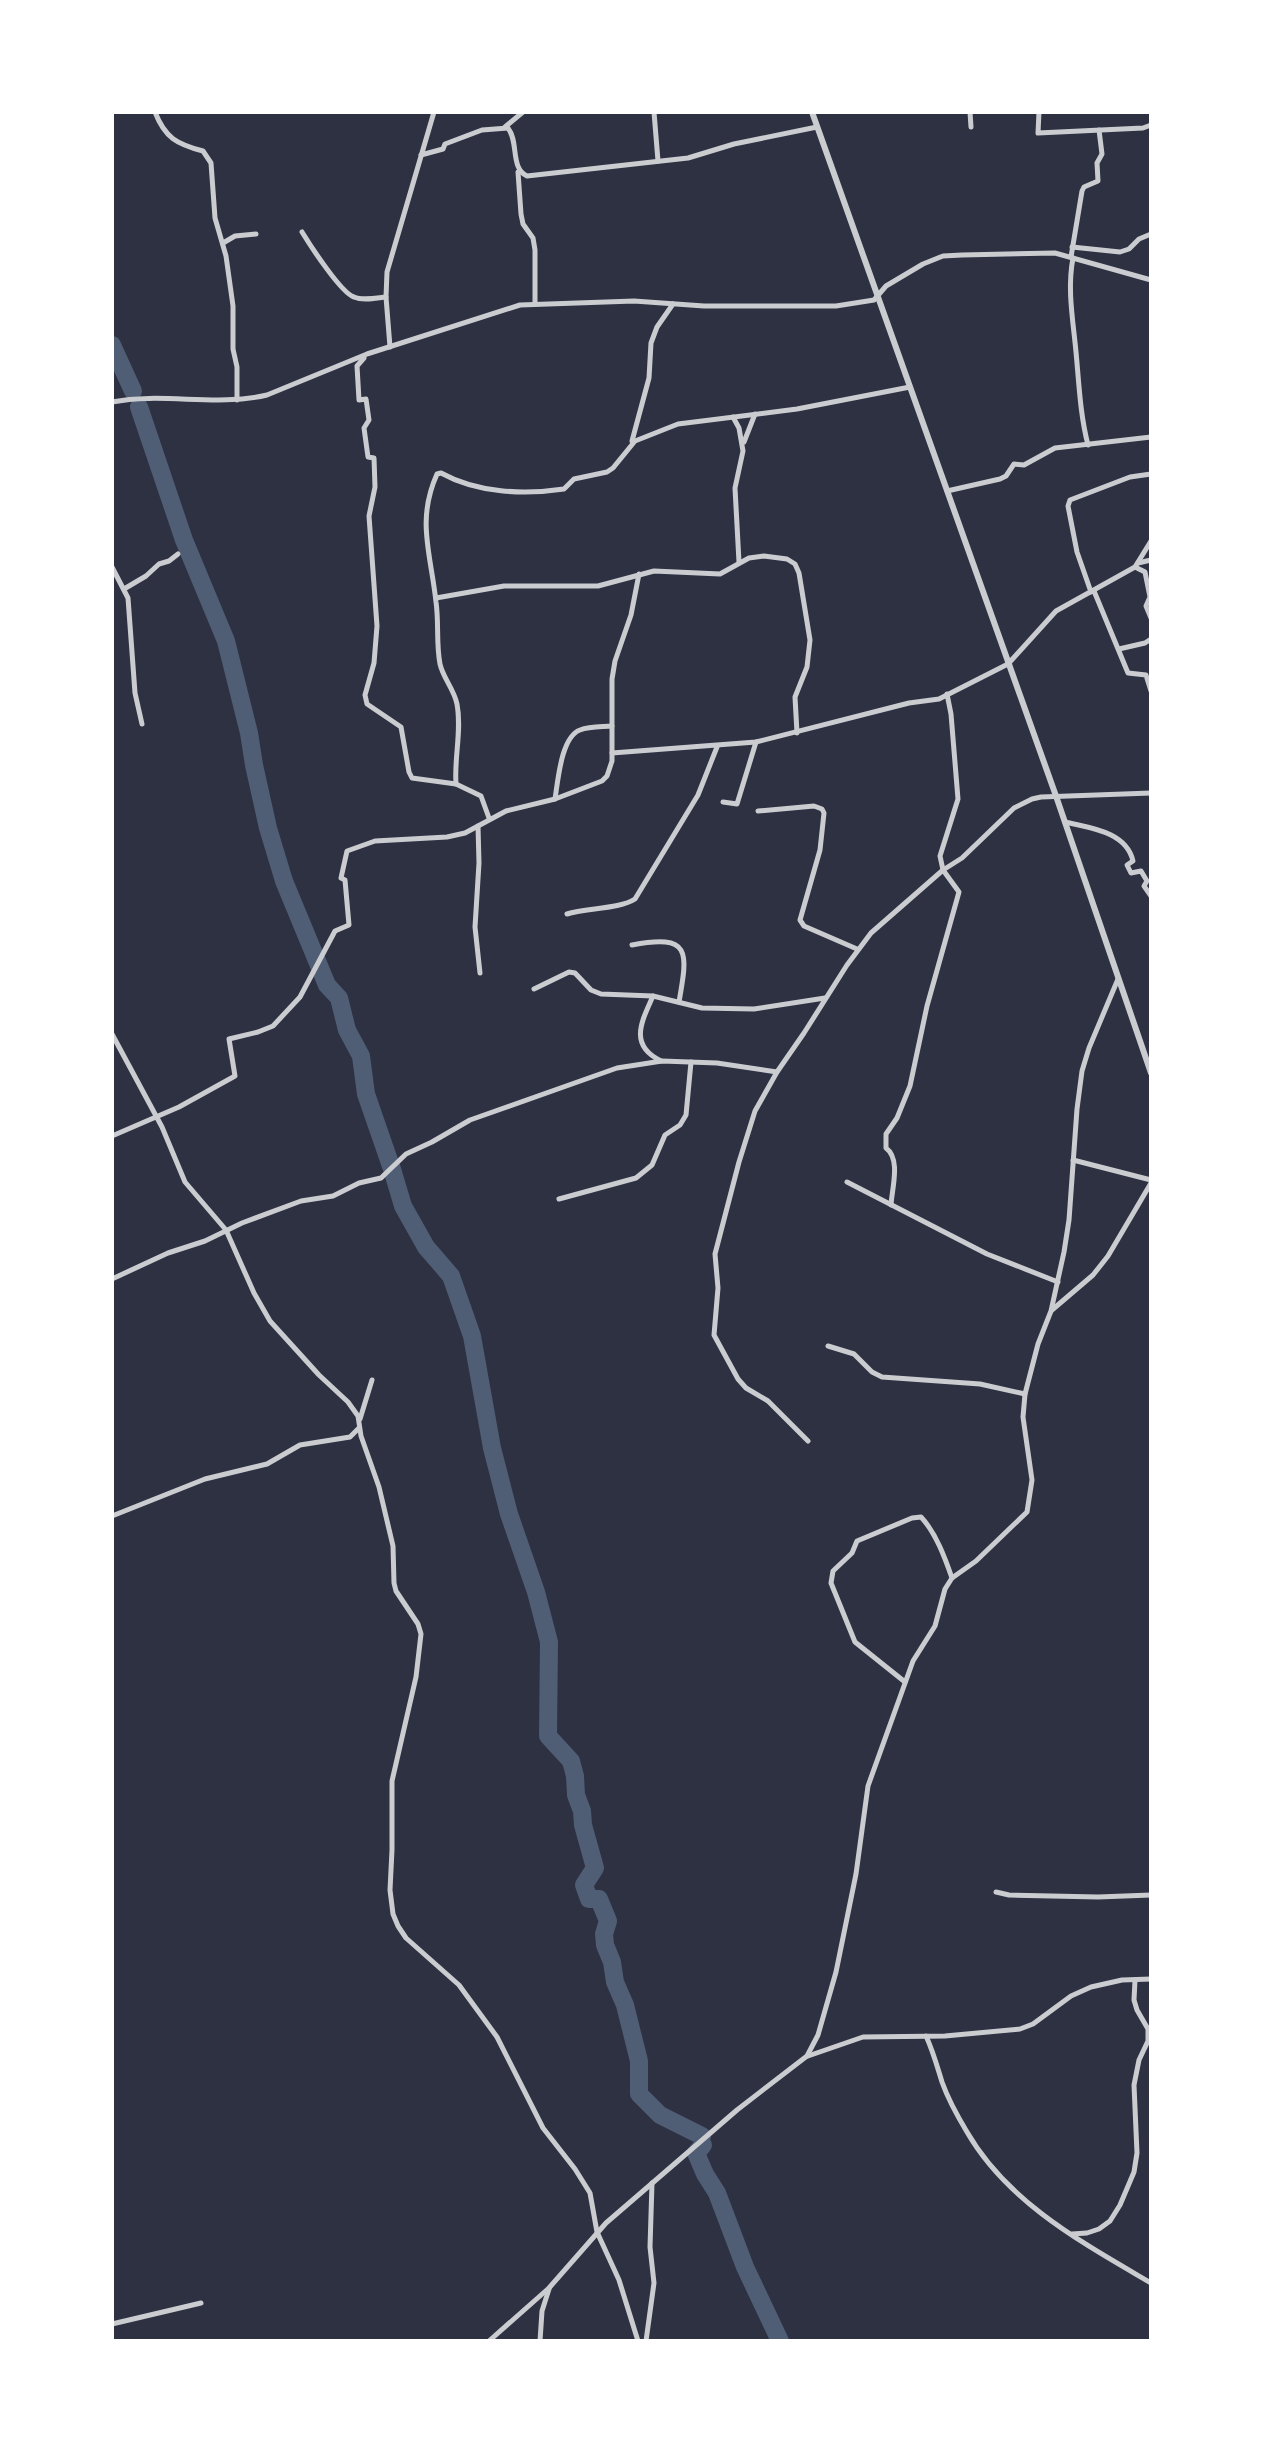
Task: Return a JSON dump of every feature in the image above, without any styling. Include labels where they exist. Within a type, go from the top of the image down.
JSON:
[{"type":"street","points":[[155,112],[170,138],[203,151],[211,163],[215,218],[223,244],[233,306],[237,400]]},
{"type":"street","points":[[390,347],[387,272],[434,112]]},
{"type":"street","points":[[421,155],[443,149],[445,144],[476,132],[504,128],[523,112]]},
{"type":"street","points":[[654,112],[658,161]]},
{"type":"street","points":[[812,112],[1056,796],[1151,1073]]},
{"type":"street","points":[[970,112],[971,127]]},
{"type":"street","points":[[1039,112],[1038,133],[1143,128],[1151,125]]},
{"type":"street","points":[[518,169],[527,176],[688,158],[734,144],[817,127]]},
{"type":"street","points":[[504,128],[512,133],[521,214],[523,224],[533,238],[535,304]]},
{"type":"street","points":[[1088,445],[1080,398],[1070,273],[1082,191],[1098,181],[1097,163],[1102,154],[1099,130]]},
{"type":"street","points":[[302,232],[347,294],[357,299],[386,297]]},
{"type":"street","points":[[223,244],[235,236],[256,234]]},
{"type":"street","points":[[1072,247],[1120,252],[1151,234]]},
{"type":"street","points":[[112,402],[157,398],[237,400],[267,395],[367,354],[496,311],[535,304],[634,301],[704,306],[836,306],[871,301],[886,286],[943,256],[1055,253],[1151,280]]},
{"type":"street","points":[[456,784],[457,702],[441,668],[425,515],[437,474],[517,493],[564,489],[574,479],[613,468],[637,431],[649,378],[653,334],[673,304]]},
{"type":"street","points":[[367,354],[357,366],[359,400],[366,399],[369,420],[364,428],[368,457],[374,458],[375,487],[369,516],[377,626],[374,663],[366,690],[367,704],[401,727],[412,778],[456,784],[481,796],[489,818]]},
{"type":"street","points":[[630,445],[651,433],[678,424],[797,409],[910,387]]},
{"type":"street","points":[[739,562],[735,488],[748,427],[755,414]]},
{"type":"street","points":[[733,417],[739,428],[743,451]]},
{"type":"street","points":[[947,491],[1000,479],[1014,464],[1024,465],[1055,448],[1151,437]]},
{"type":"street","points":[[1151,474],[1130,477],[1070,500],[1068,506],[1077,552],[1128,673],[1146,675],[1151,691]]},
{"type":"street","points":[[1136,565],[1151,541]]},
{"type":"street","points":[[124,589],[178,554]]},
{"type":"street","points":[[436,598],[504,586],[598,586],[639,574],[670,570],[720,574],[749,558],[787,559],[795,564],[799,573],[810,640],[807,667],[795,697],[797,733]]},
{"type":"street","points":[[612,753],[756,742],[909,703],[939,699],[1008,664],[1056,611],[1136,565],[1151,560]]},
{"type":"street","points":[[1136,565],[1145,572],[1150,597],[1146,606],[1151,618]]},
{"type":"street","points":[[112,567],[128,598],[135,693],[142,724]]},
{"type":"street","points":[[112,1136],[198,1097],[235,1076],[229,1039],[273,1026],[300,997],[335,931],[349,925],[345,880],[341,878],[347,851],[375,841],[465,833],[489,818],[555,799],[602,781],[610,769],[612,753],[612,679],[615,661],[631,615],[639,574]]},
{"type":"street","points":[[1119,649],[1151,639]]},
{"type":"street","points":[[891,1205],[894,1159],[886,1148],[885,1140],[910,1086],[927,1006],[959,898],[959,892],[943,870],[940,856],[958,799],[947,694]]},
{"type":"street","points":[[555,799],[564,752],[574,734],[580,730],[612,726]]},
{"type":"street","points":[[723,802],[737,804],[756,742]]},
{"type":"street","points":[[567,914],[629,903],[635,899],[698,795],[717,747]]},
{"type":"street","points":[[808,1441],[768,1401],[746,1388],[738,1379],[714,1335],[718,1288],[715,1254],[755,1111],[857,949],[871,933],[943,870],[962,858],[1014,808],[1032,799],[1056,796],[1151,793]]},
{"type":"street","points":[[758,811],[814,806],[822,809],[820,850],[800,920],[804,926],[857,949]]},
{"type":"street","points":[[1065,822],[1109,833],[1117,838],[1132,855],[1133,861],[1127,865],[1131,873],[1141,871],[1147,881],[1144,886],[1151,896]]},
{"type":"street","points":[[478,826],[475,927],[480,973]]},
{"type":"street","points":[[632,945],[668,940],[682,951],[684,970],[679,1002]]},
{"type":"street","points":[[534,989],[569,972],[575,973],[591,990],[601,994],[653,996],[718,1010],[754,1009],[826,998]]},
{"type":"street","points":[[807,2056],[818,2035],[836,1972],[856,1874],[868,1786],[913,1661],[935,1626],[945,1589],[952,1578],[976,1561],[1027,1512],[1032,1480],[1023,1417],[1025,1394],[1038,1344],[1051,1311],[1069,1220],[1082,1071],[1093,1036],[1118,979]]},
{"type":"street","points":[[653,996],[641,1022],[640,1032],[645,1050],[662,1061]]},
{"type":"street","points":[[112,1034],[157,1116],[185,1182],[226,1230],[270,1321],[358,1416],[393,1546],[396,1591],[418,1624],[421,1634],[416,1677],[392,1781],[390,1890],[393,1914],[406,1938],[459,1985],[497,2037],[543,2128],[590,2193],[597,2232],[619,2280],[638,2341]]},
{"type":"street","points":[[112,1279],[168,1253],[294,1204],[333,1196],[359,1183],[381,1178],[406,1154],[470,1120],[617,1068],[662,1061],[717,1063],[777,1072]]},
{"type":"street","points":[[559,1199],[636,1178],[652,1165],[665,1135],[680,1125],[686,1115],[691,1062]]},
{"type":"street","points":[[1051,1311],[1093,1275],[1108,1256],[1151,1182],[1073,1160]]},
{"type":"street","points":[[847,1182],[987,1254],[1058,1282]]},
{"type":"street","points":[[828,1346],[854,1354],[872,1372],[882,1377],[980,1384],[1025,1394]]},
{"type":"street","points":[[112,1516],[205,1479],[267,1464],[300,1445],[350,1437],[359,1426],[372,1380]]},
{"type":"street","points":[[905,1682],[855,1642],[831,1583],[833,1571],[852,1553],[857,1541],[921,1517],[933,1535],[952,1578]]},
{"type":"street","points":[[996,1892],[1098,1897],[1151,1895]]},
{"type":"street","points":[[489,2341],[549,2288],[597,2232],[652,2182],[807,2056],[863,2037],[1020,2029],[1033,2024],[1082,1991],[1110,1982],[1151,1979]]},
{"type":"street","points":[[1071,2234],[1099,2229],[1110,2221],[1134,2172],[1137,2153],[1134,2085],[1139,2060],[1148,2041],[1148,2029],[1134,2000],[1135,1980]]},
{"type":"street","points":[[926,2036],[948,2096],[967,2133],[1005,2183],[1023,2200],[1071,2234],[1151,2283]]},
{"type":"street","points":[[646,2341],[654,2283],[650,2247],[652,2182]]},
{"type":"street","points":[[540,2341],[542,2311],[549,2288]]},
{"type":"street","points":[[112,2324],[201,2303]]},
{"type":"waterway","points":[[112,345],[133,391]]},
{"type":"waterway","points":[[139,407],[184,540],[226,641],[268,828],[284,881],[327,985],[339,998],[347,1030],[361,1056],[366,1094],[403,1206],[426,1247],[451,1276],[472,1336],[492,1448],[549,1642],[548,1736],[571,1761],[575,1776],[576,1795],[595,1868],[584,1885],[589,1899],[599,1899],[608,1921],[605,1945],[639,2061],[639,2094],[660,2115],[702,2136]]},
{"type":"waterway","points":[[703,2145],[696,2153],[717,2193],[745,2267],[780,2341]]}]
